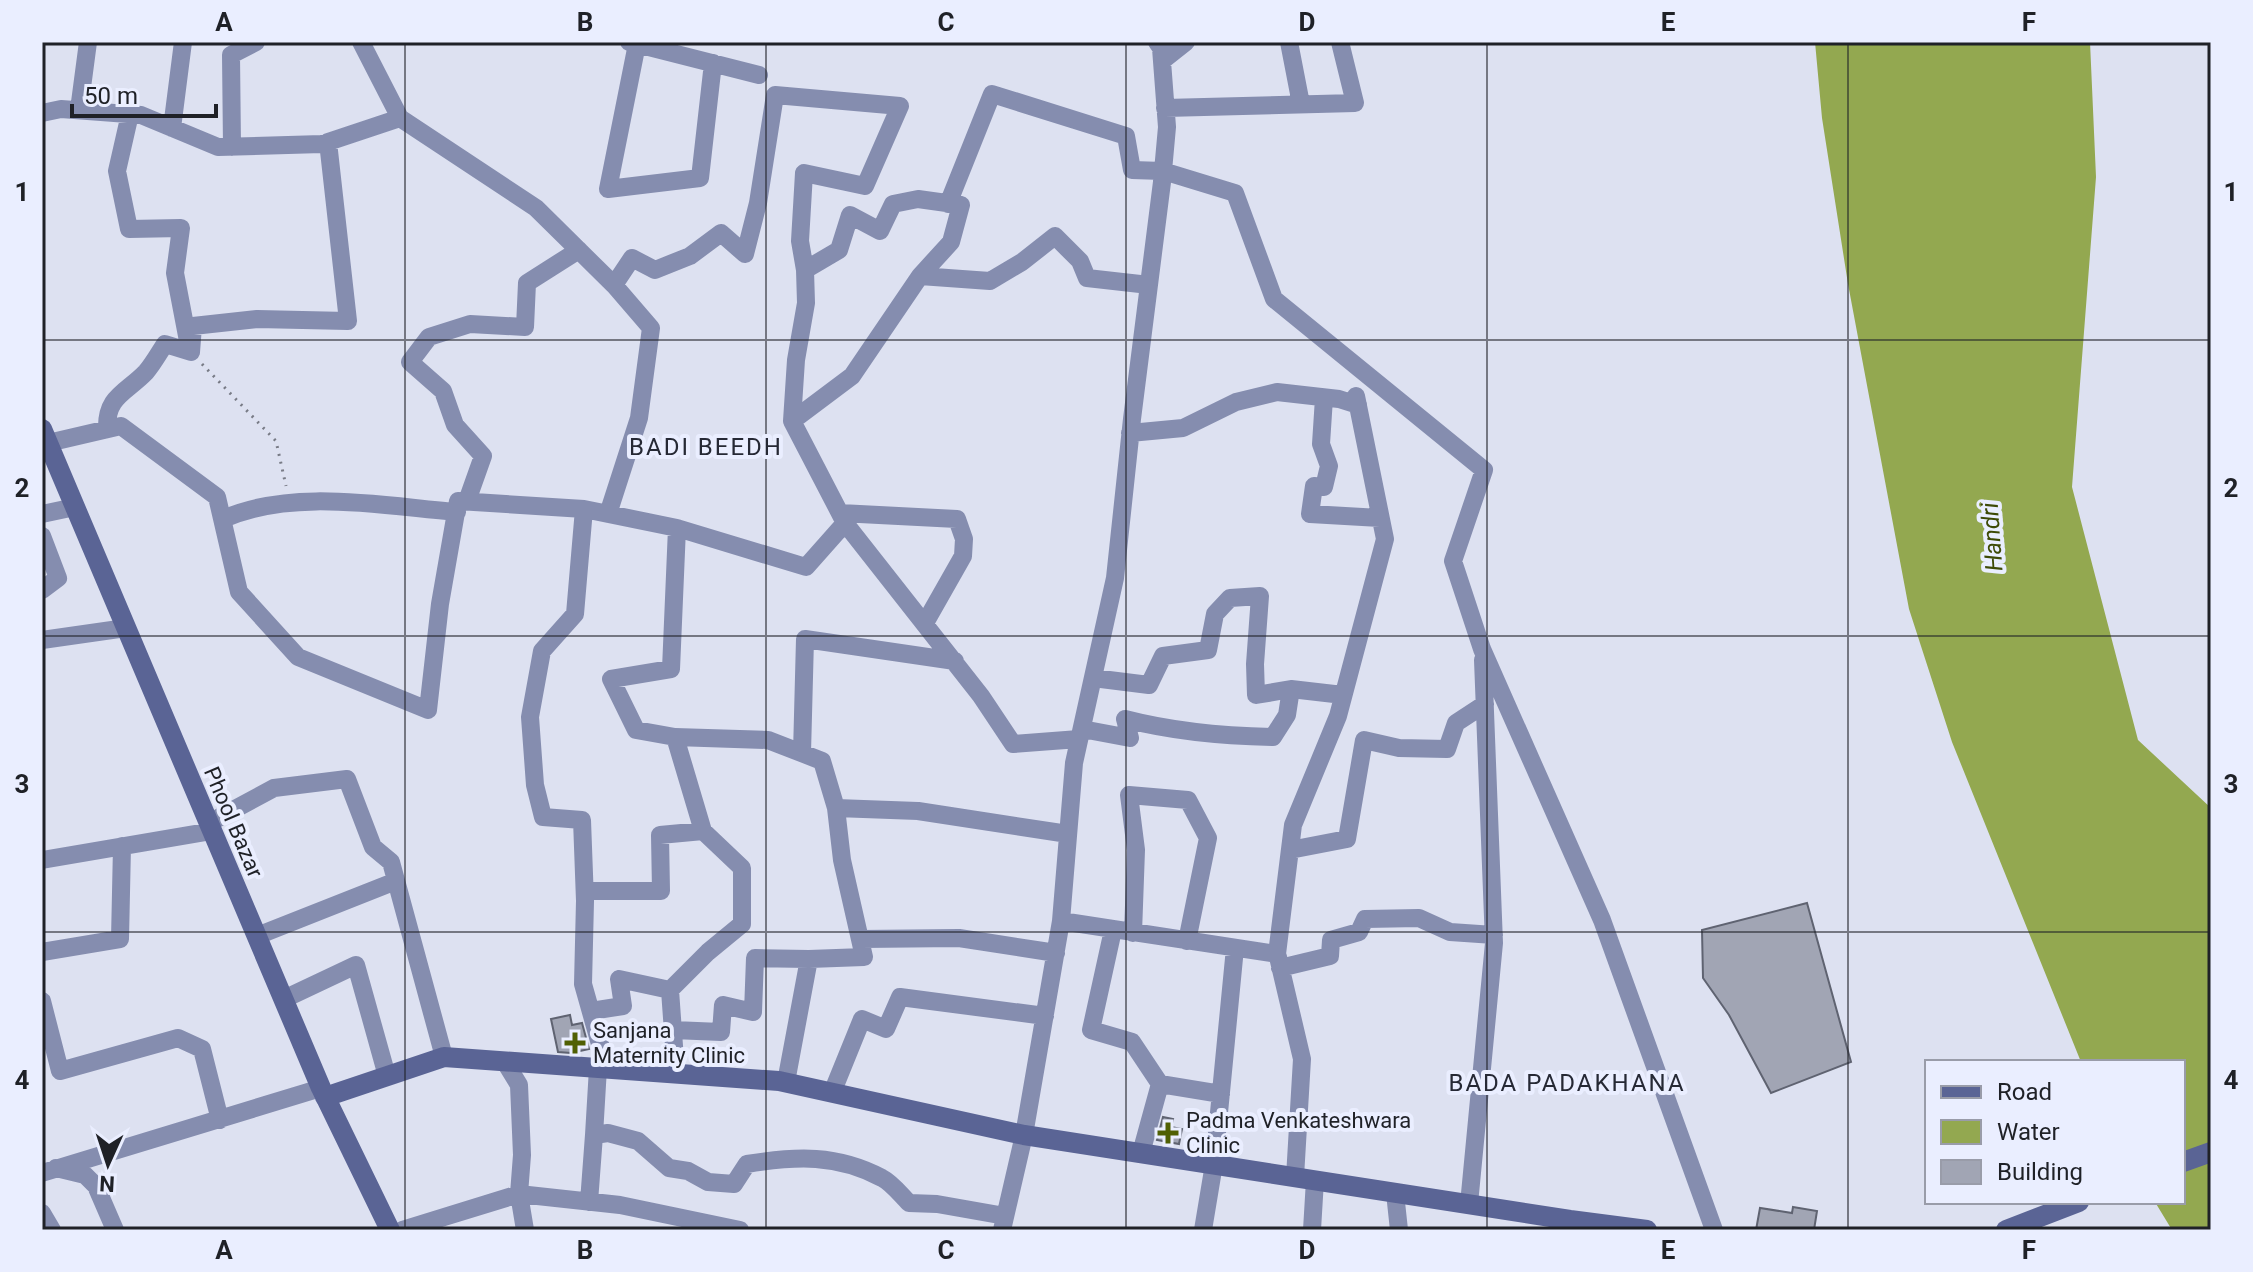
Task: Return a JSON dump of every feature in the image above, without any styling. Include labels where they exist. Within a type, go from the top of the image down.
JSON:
[{"type":"street","points":[[79,110],[88,42]]},
{"type":"street","points":[[172,128],[183,42]]},
{"type":"street","points":[[232,147],[231,55],[256,42]]},
{"type":"street","points":[[361,42],[400,118],[536,208],[614,285],[651,328],[639,418],[608,514]]},
{"type":"street","points":[[594,1135],[608,1133],[638,1141],[669,1168],[688,1171],[708,1182],[734,1184],[747,1164],[804,1157],[841,1162],[884,1179],[909,1203],[937,1204],[1004,1223],[1024,1135],[1061,921],[1074,763],[1115,578],[1167,127],[1161,48],[1157,42]]},
{"type":"street","points":[[1162,61],[1186,42]]},
{"type":"street","points":[[1289,42],[1301,104]]},
{"type":"street","points":[[1165,108],[1355,103],[1340,42]]},
{"type":"street","points":[[713,63],[700,178],[608,189],[633,43],[713,63],[759,75]]},
{"type":"street","points":[[948,204],[992,94],[1126,136],[1132,170],[1163,171],[1235,193],[1274,299],[1484,470],[1453,561],[1482,649],[1602,920],[1714,1230]]},
{"type":"street","points":[[614,285],[632,258],[655,270],[690,256],[721,233],[745,254],[758,203],[775,95],[900,106],[865,186],[804,173],[800,241],[806,303],[796,360],[792,421],[842,518],[955,661],[1013,744],[1080,734],[1130,738],[1125,719],[1163,729],[1210,735],[1273,737],[1287,715],[1291,689]]},
{"type":"street","points":[[42,113],[61,109],[141,115],[218,147],[328,142],[400,118]]},
{"type":"street","points":[[130,114],[117,171],[129,229],[181,228],[175,273],[191,352]]},
{"type":"street","points":[[191,352],[193,326],[257,319],[348,321],[328,142]]},
{"type":"street","points":[[792,421],[852,376],[920,276],[951,242],[961,205],[918,199],[893,204],[880,231],[850,215],[839,250],[805,270]]},
{"type":"street","points":[[920,276],[990,281],[1022,262],[1055,236],[1080,261],[1087,278],[1149,285]]},
{"type":"street","points":[[45,436],[121,426],[217,497],[239,592],[298,657],[428,710],[440,604],[462,506],[483,456],[455,425],[443,391],[410,362],[429,337],[470,324],[525,327],[527,283],[579,250]]},
{"type":"street","points":[[107,429],[107,412],[126,387],[145,373],[165,344],[191,352]]},
{"type":"street","points":[[1130,433],[1183,428],[1236,402],[1277,392],[1357,400],[1385,539],[1338,716],[1293,825],[1279,961],[1302,1059],[1305,1178],[1312,1230]]},
{"type":"street","points":[[1324,398],[1321,444],[1329,466],[1324,487],[1314,486],[1310,514],[1380,518]]},
{"type":"street","name":"Phool Bazar","points":[[45,436],[323,1092],[390,1230]]},
{"type":"street","points":[[223,519],[245,509],[290,501],[584,509],[677,528],[806,567],[842,518]]},
{"type":"street","points":[[42,514],[75,507]]},
{"type":"street","points":[[584,509],[575,614],[542,651],[530,717],[535,752],[535,785],[543,817],[582,820],[585,891],[583,984],[603,1068],[589,1202]]},
{"type":"street","points":[[842,518],[957,519],[964,539],[963,556],[925,623]]},
{"type":"street","points":[[673,1030],[721,1032],[723,1005],[753,1012],[755,958],[864,957],[842,860],[836,808],[822,761],[768,740],[675,737],[636,730],[611,679],[671,669],[677,528]]},
{"type":"street","points":[[42,536],[58,578],[42,590]]},
{"type":"street","points":[[1093,678],[1149,685],[1163,656],[1208,650],[1215,614],[1230,598],[1260,596],[1256,695],[1291,689],[1343,695]]},
{"type":"street","points":[[42,640],[126,628]]},
{"type":"street","points":[[802,753],[805,639],[955,661]]},
{"type":"street","points":[[1469,1204],[1494,935],[1482,649]]},
{"type":"street","points":[[1290,850],[1347,839],[1364,740],[1399,748],[1447,749],[1456,723],[1485,704]]},
{"type":"street","points":[[675,737],[703,831],[742,868],[742,924],[670,990],[676,1074]]},
{"type":"street","points":[[42,860],[211,827],[274,788],[347,779],[373,847],[391,862],[444,1057]]},
{"type":"street","points":[[1133,933],[1136,850],[1129,795],[1188,800],[1208,838],[1187,941]]},
{"type":"street","points":[[836,808],[918,811],[1068,834]]},
{"type":"street","points":[[585,891],[661,891],[660,835],[703,831]]},
{"type":"street","points":[[42,952],[120,939],[122,846]]},
{"type":"street","points":[[257,936],[396,881]]},
{"type":"street","points":[[1061,921],[1235,948],[1279,961],[1330,956],[1331,940],[1359,932],[1365,919],[1419,918],[1450,932],[1494,935]]},
{"type":"street","points":[[1113,930],[1091,1030],[1132,1042],[1160,1084],[1221,1094]]},
{"type":"street","points":[[861,939],[959,938],[1056,953]]},
{"type":"street","points":[[1203,1230],[1214,1164],[1235,948]]},
{"type":"street","points":[[786,1082],[809,959]]},
{"type":"street","points":[[284,999],[356,965],[387,1076]]},
{"type":"street","points":[[591,1011],[623,1006],[619,979],[670,990]]},
{"type":"street","points":[[832,1093],[862,1019],[886,1029],[900,997],[1045,1016]]},
{"type":"street","points":[[42,1001],[60,1071],[178,1038],[202,1049],[220,1120]]},
{"type":"street","points":[[49,1170],[387,1076],[444,1057],[786,1082],[1024,1135],[1469,1204],[1570,1225],[1647,1230]]},
{"type":"street","points":[[505,1062],[519,1085],[522,1155],[519,1194],[525,1230]]},
{"type":"street","points":[[1141,1153],[1160,1084]]},
{"type":"street","points":[[2185,1161],[2211,1152]]},
{"type":"street","points":[[49,1170],[85,1175],[96,1186],[115,1230]]},
{"type":"street","points":[[1395,1193],[1399,1230]]},
{"type":"street","points":[[402,1230],[519,1194],[620,1205],[740,1230]]},
{"type":"street","points":[[2006,1230],[2074,1204]]},
{"type":"street","points":[[42,1213],[52,1230]]},
{"type":"path","points":[[191,352],[276,441],[290,501]]},
{"type":"water","name":"Handri","points":[[1815,42],[2090,42],[2096,177],[2072,487],[2138,740],[2211,808],[2211,1230],[2172,1230],[2156,1204],[2185,1204],[2185,1060],[2080,1060],[1952,742],[1909,609],[1848,284],[1822,118]]},
{"type":"building","points":[[1807,903],[1851,1062],[1771,1093],[1729,1015],[1703,978],[1702,930]]},
{"type":"building","points":[[570,1015],[572,1025],[582,1023],[589,1049],[558,1052],[551,1019]]},
{"type":"building","points":[[1163,1117],[1173,1119],[1171,1127],[1182,1129],[1179,1144],[1157,1140]]},
{"type":"building","points":[[1793,1207],[1817,1211],[1814,1230],[1756,1230],[1760,1208],[1792,1213]]},
{"type":"place","name":"Sanjana Maternity Clinic","points":[[575,1043]]},
{"type":"place","name":"Padma Venkateshwara Clinic","points":[[1168,1133]]},
{"type":"district","name":"BADI BEEDH","points":[[706,447]]},
{"type":"district","name":"BADA PADAKHANA","points":[[1567,1083]]}]
